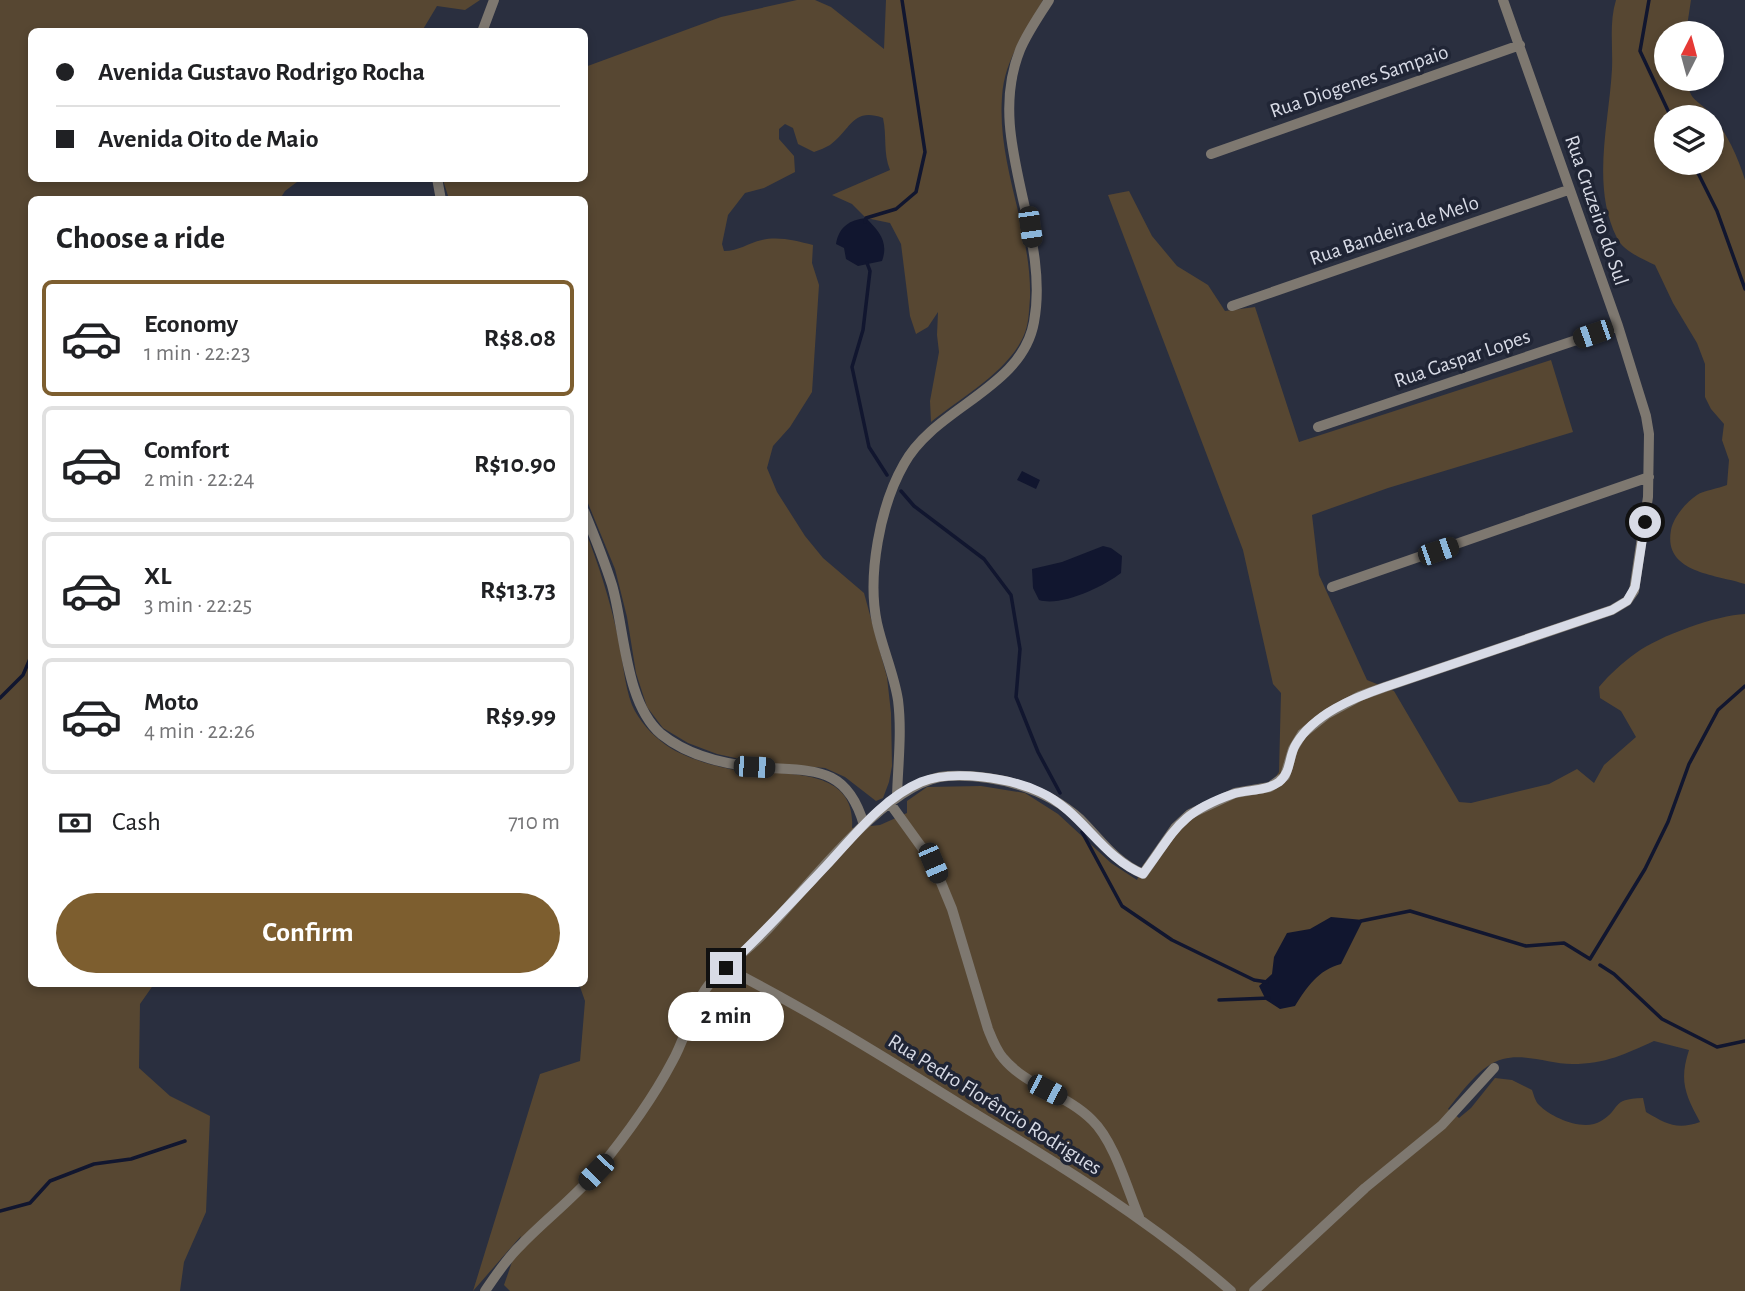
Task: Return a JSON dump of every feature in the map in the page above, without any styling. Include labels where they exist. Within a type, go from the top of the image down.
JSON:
[{"type":"street","points":[[484,28],[494,0]]},
{"type":"street","points":[[1049,0],[1020,50],[1010,98],[1013,154],[1028,215],[1038,284],[1030,339],[1014,364],[938,424],[911,453],[893,485],[882,524],[876,562],[875,610],[899,704],[893,799],[933,863],[952,909],[988,1029],[1002,1057],[1013,1068],[1075,1106],[1094,1121],[1114,1156],[1139,1218]]},
{"type":"street","name":"Rua Cruzeiro do Sul","points":[[893,799],[922,782],[945,776],[1021,785],[1060,803],[1114,856],[1143,874],[1175,828],[1190,814],[1235,793],[1270,787],[1282,779],[1287,773],[1293,749],[1302,734],[1327,714],[1374,691],[1612,610],[1627,601],[1634,592],[1649,477],[1649,433],[1639,388],[1503,0]]},
{"type":"street","name":"Rua Diogenes Sampaio","points":[[1211,154],[1520,45]]},
{"type":"street","name":"Rua Bandeira de Melo","points":[[1231,306],[1568,190]]},
{"type":"street","name":"Rua Gaspar Lopes","points":[[1318,427],[1618,326]]},
{"type":"street","points":[[1332,587],[1649,477]]},
{"type":"street","points":[[588,521],[612,584],[638,703],[653,726],[677,744],[702,756],[754,767],[816,772],[835,779],[853,795],[864,825]]},
{"type":"street","points":[[485,1291],[518,1247],[596,1172],[618,1143],[673,1062],[705,991],[764,934],[864,825],[893,799]]},
{"type":"street","name":"Rua Pedro Florêncio Rodrigues","points":[[726,968],[816,1016],[1030,1147],[1139,1218],[1231,1291]]},
{"type":"street","points":[[1254,1291],[1373,1182],[1441,1125],[1494,1068]]},
{"type":"shaded area","points":[[0,0],[480,0],[465,10],[437,6],[424,28],[28,28],[28,182],[297,182],[282,196],[28,196],[28,987],[152,987],[140,1004],[139,1068],[170,1096],[210,1116],[206,1212],[184,1262],[180,1291],[0,1291]]},
{"type":"shaded area","points":[[797,0],[815,0],[831,7],[884,49],[886,0],[1043,0],[1011,58],[1002,97],[1005,148],[1029,273],[1027,326],[1017,348],[996,372],[931,422],[930,401],[939,352],[938,312],[928,327],[916,334],[910,316],[901,244],[890,223],[866,218],[852,204],[832,195],[890,170],[883,118],[865,115],[858,118],[830,145],[814,152],[798,144],[793,128],[785,124],[779,129],[779,139],[794,156],[795,172],[764,188],[745,193],[728,215],[722,244],[724,251],[768,239],[813,245],[812,263],[819,285],[812,392],[790,427],[773,446],[767,468],[777,492],[805,536],[823,558],[864,593],[887,677],[891,713],[892,766],[883,798],[876,801],[845,777],[825,768],[754,762],[717,754],[688,743],[663,728],[647,707],[636,673],[627,617],[615,569],[588,503],[588,196],[448,196],[444,182],[588,182],[588,66],[721,17]]},
{"type":"shaded area","points":[[1616,0],[1691,0],[1688,21],[1654,21],[1654,91],[1690,91],[1702,105],[1654,105],[1654,175],[1724,175],[1724,132],[1745,180],[1745,584],[1694,569],[1675,555],[1671,544],[1672,525],[1684,506],[1700,493],[1727,485],[1729,460],[1722,440],[1724,424],[1705,397],[1705,364],[1697,343],[1673,303],[1655,265],[1620,243],[1609,218],[1603,176],[1612,69],[1612,26]]},
{"type":"shaded area","points":[[1129,191],[1152,236],[1177,266],[1208,285],[1225,311],[1255,307],[1299,442],[1551,360],[1573,432],[1388,488],[1312,515],[1319,575],[1367,680],[1394,691],[1459,802],[1471,803],[1549,784],[1577,769],[1594,783],[1604,765],[1636,737],[1621,711],[1600,698],[1599,687],[1603,682],[1646,646],[1673,633],[1704,622],[1745,614],[1745,1291],[510,1291],[504,1285],[521,1236],[473,1291],[540,1074],[580,1061],[585,1001],[580,987],[588,987],[588,539],[618,637],[629,697],[646,727],[673,749],[709,764],[736,770],[792,774],[829,783],[842,793],[850,807],[852,828],[880,825],[907,813],[907,801],[927,787],[981,786],[1025,793],[1058,814],[1111,863],[1137,880],[1143,865],[1190,811],[1272,782],[1279,772],[1281,693],[1273,684],[1243,550],[1108,195]],"holes":[[[1654,1041],[1689,1050],[1685,1087],[1700,1122],[1685,1126],[1660,1120],[1646,1112],[1643,1098],[1625,1100],[1607,1117],[1594,1124],[1568,1122],[1539,1105],[1532,1090],[1512,1080],[1495,1078],[1471,1108],[1459,1118],[1448,1109],[1479,1073],[1495,1062],[1511,1057],[1584,1064],[1615,1057]]]},
{"type":"water","points":[[866,218],[882,237],[884,254],[882,261],[858,266],[846,259],[844,248],[836,244],[846,225]]},
{"type":"water","points":[[1022,471],[1040,480],[1036,489],[1017,480]]},
{"type":"water","points":[[1103,546],[1122,556],[1121,573],[1093,590],[1070,598],[1059,601],[1039,600],[1033,588],[1032,569],[1062,562]]},
{"type":"water","points":[[1331,917],[1363,920],[1341,964],[1320,975],[1295,1006],[1280,1009],[1266,1000],[1259,986],[1272,974],[1274,957],[1287,933],[1310,929]]},
{"type":"waterway","points":[[865,222],[866,218],[896,209],[916,192],[925,152],[902,0]]},
{"type":"waterway","points":[[1649,0],[1640,51],[1665,105]]},
{"type":"waterway","points":[[1699,175],[1717,211],[1745,289]]},
{"type":"waterway","points":[[867,263],[870,271],[863,330],[852,367],[869,447],[887,475]]},
{"type":"waterway","points":[[901,491],[914,506],[984,559],[1011,595],[1020,649],[1016,697],[1038,752],[1060,793]]},
{"type":"waterway","points":[[0,698],[23,675],[28,663]]},
{"type":"waterway","points":[[1361,921],[1410,911],[1526,946],[1564,943],[1590,959],[1645,869],[1668,822],[1689,764],[1718,710],[1745,686]]},
{"type":"waterway","points":[[1082,832],[1122,906],[1172,940],[1254,980],[1267,982]]},
{"type":"waterway","points":[[1600,965],[1614,974],[1662,1019],[1717,1047],[1745,1041]]},
{"type":"waterway","points":[[1219,1000],[1269,998]]},
{"type":"waterway","points":[[0,1211],[30,1203],[50,1181],[94,1164],[131,1159],[185,1141]]},
{"type":"route","points":[[726,968],[764,934],[864,825],[897,796],[930,779],[962,776],[1021,785],[1041,792],[1060,803],[1081,821],[1114,856],[1143,874],[1168,836],[1190,814],[1235,793],[1270,787],[1282,779],[1289,768],[1293,749],[1302,734],[1327,714],[1360,696],[1582,621],[1623,604],[1630,598],[1635,587],[1645,522]]}]
